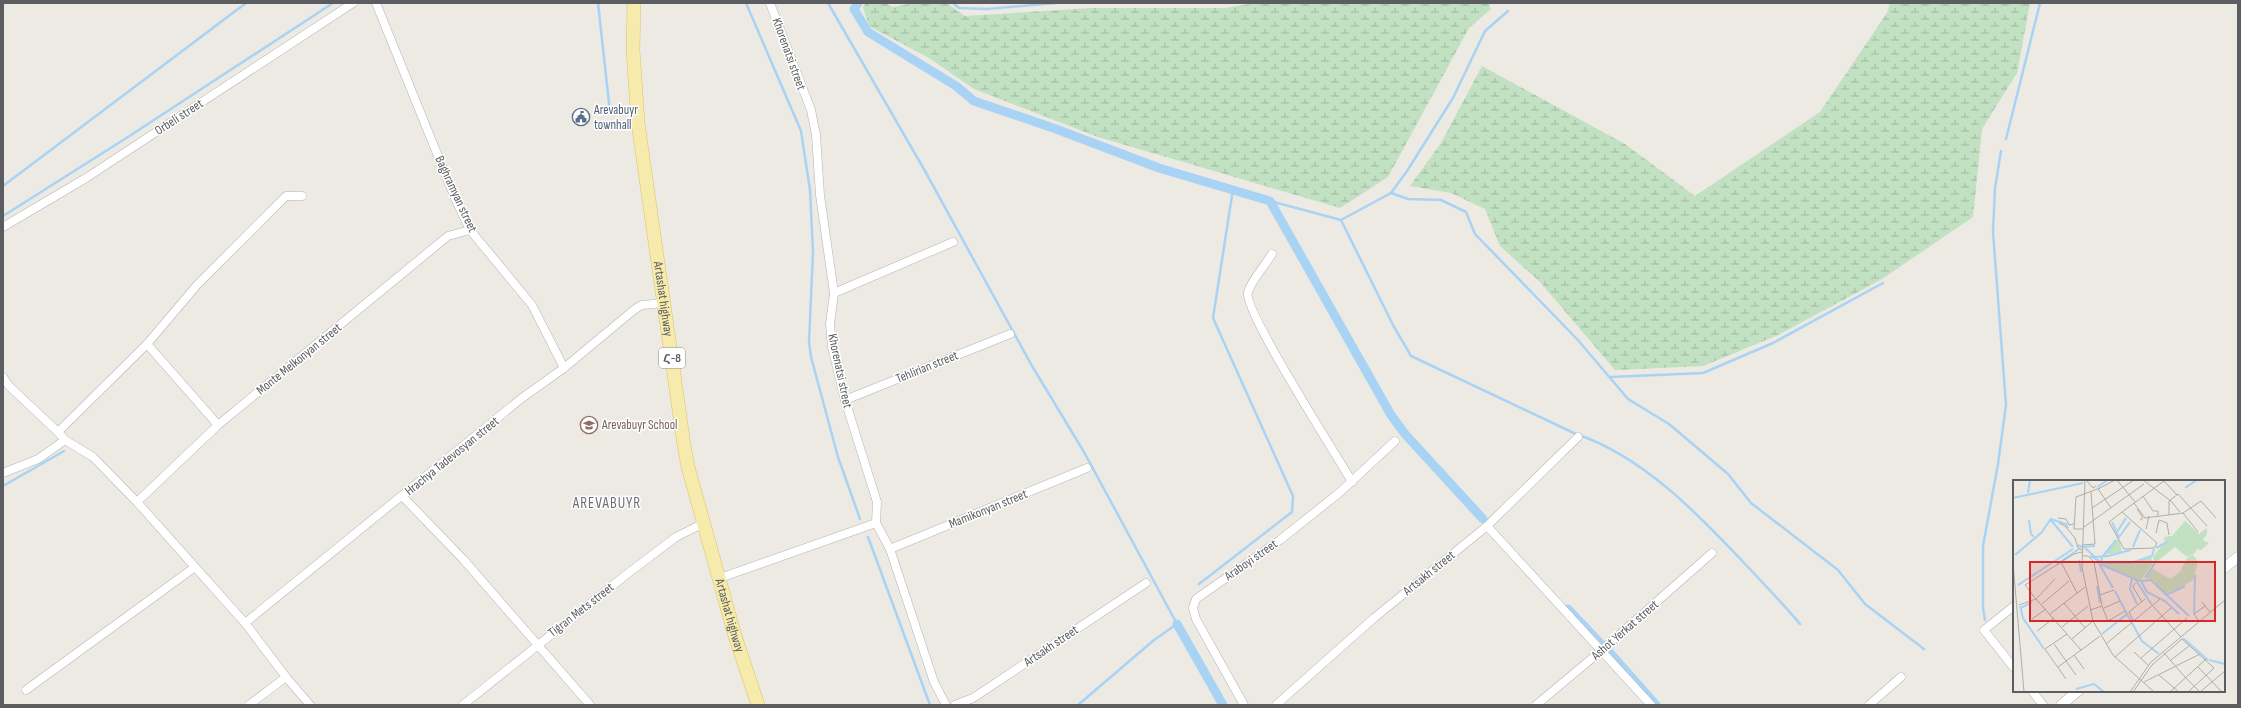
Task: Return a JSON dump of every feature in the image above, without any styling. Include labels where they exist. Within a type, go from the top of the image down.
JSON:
[{"type":"main road","name":"Artashat highway","points":[[634,3],[633,50],[638,123],[684,444],[735,636],[758,705]]},
{"type":"street","name":"Orbeli street","points":[[3,227],[86,178],[353,3]]},
{"type":"street","name":"Baghramyan street","points":[[376,3],[455,198],[470,230],[532,305],[564,368]]},
{"type":"street","name":"Khorenatsi street","points":[[770,3],[810,110],[816,135],[820,195],[834,294],[830,324],[832,347],[845,400],[877,502],[876,523]]},
{"type":"street","points":[[58,432],[148,344],[198,285],[286,196],[302,196]]},
{"type":"street","name":"Monte Melkonyan street","points":[[137,502],[218,425],[448,236],[470,230]]},
{"type":"street","points":[[834,294],[952,242]]},
{"type":"street","points":[[1272,254],[1247,293],[1248,302],[1263,333],[1352,482]]},
{"type":"street","name":"Hrachya Tadevosyan street","points":[[245,623],[522,398],[564,368],[635,309],[642,305],[664,303]]},
{"type":"street","name":"Tehlirian street","points":[[845,400],[1010,334]]},
{"type":"street","points":[[148,344],[218,425]]},
{"type":"street","points":[[3,377],[9,386],[65,440],[93,457],[137,502],[245,623],[286,677],[310,705]]},
{"type":"street","name":"Artsakh street","points":[[1276,705],[1374,618],[1487,526],[1578,437]]},
{"type":"street","points":[[3,473],[38,459],[65,440]]},
{"type":"street","name":"Araboyi street","points":[[1244,705],[1196,619],[1193,608],[1196,599],[1280,540],[1352,482],[1395,441]]},
{"type":"street","name":"Mamikonyan street","points":[[890,549],[1087,468]]},
{"type":"street","points":[[403,496],[463,559],[590,705]]},
{"type":"street","name":"Tigran Mets street","points":[[463,705],[537,645],[676,537],[704,523]]},
{"type":"street","points":[[720,578],[876,523],[890,549],[920,647],[934,682],[946,705]]},
{"type":"street","points":[[1487,526],[1651,705]]},
{"type":"street","name":"Ashot Yerkat street","points":[[1536,705],[1602,650],[1712,553]]},
{"type":"street","points":[[2225,567],[2238,557]]},
{"type":"street","points":[[26,690],[195,567]]},
{"type":"street","name":"Artsakh street","points":[[955,705],[973,698],[1146,583]]},
{"type":"street","points":[[2013,607],[1984,630],[2013,667]]},
{"type":"street","points":[[1869,705],[1901,676]]},
{"type":"street","points":[[249,705],[286,677]]},
{"type":"street","points":[[2033,692],[2043,705]]},
{"type":"street","points":[[2061,705],[2077,692]]},
{"type":"green space","points":[[866,3],[885,3],[893,7],[913,3],[946,3],[965,16],[1091,8],[1226,8],[1255,3],[1488,3],[1491,9],[1469,28],[1388,177],[1340,208],[1098,137],[974,89],[929,58],[869,26],[863,7]]},
{"type":"green space","points":[[1890,3],[2030,3],[2017,73],[1982,129],[1973,217],[1882,279],[1778,335],[1703,366],[1615,370],[1540,282],[1500,246],[1485,209],[1451,193],[1410,186],[1441,143],[1482,66],[1625,144],[1695,196],[1820,112],[1887,13]]},
{"type":"waterway","points":[[3,186],[246,3]]},
{"type":"waterway","points":[[3,216],[128,137],[333,3]]},
{"type":"waterway","points":[[598,3],[610,112]]},
{"type":"waterway","points":[[746,3],[801,131],[810,190],[813,252],[809,342],[811,357],[838,457],[860,519]]},
{"type":"waterway","points":[[828,3],[925,171],[1032,366],[1084,452],[1177,624],[1154,640],[1078,705]]},
{"type":"waterway","points":[[858,3],[854,9],[868,32],[956,86],[974,101],[1056,129],[1159,168],[1270,201],[1391,415],[1405,434],[1483,519]]},
{"type":"waterway","points":[[953,3],[959,8],[987,9],[1057,3]]},
{"type":"waterway","points":[[2006,139],[2040,3]]},
{"type":"waterway","points":[[1391,193],[1407,171],[1453,98],[1485,31],[1508,11]]},
{"type":"waterway","points":[[1985,620],[1983,608],[1983,546],[1998,464],[2006,405],[1993,232],[1995,188],[2001,151]]},
{"type":"waterway","points":[[1199,584],[1292,512],[1293,496],[1213,318],[1233,189]]},
{"type":"waterway","points":[[1341,220],[1391,193],[1408,199],[1441,200],[1466,212],[1475,234],[1577,339],[1628,399],[1669,424],[1728,474],[1751,503],[1838,570],[1865,604],[1924,649]]},
{"type":"waterway","points":[[1270,201],[1341,220],[1393,325],[1411,356],[1576,434],[1601,444],[1647,472],[1669,489],[1709,527],[1767,587],[1800,624]]},
{"type":"waterway","points":[[1611,377],[1703,373],[1773,343],[1883,283]]},
{"type":"waterway","points":[[3,486],[64,451]]},
{"type":"waterway","points":[[868,537],[930,705]]},
{"type":"waterway","points":[[1568,609],[1602,645]]},
{"type":"waterway","points":[[1177,624],[1223,705]]},
{"type":"waterway","points":[[1610,653],[1656,705]]},
{"type":"place","name":"Arevabuyr townhall","points":[[581,117]]},
{"type":"place","name":"Arevabuyr School","points":[[589,425]]},
{"type":"district","name":"AREVABUYR","points":[[607,503]]}]
